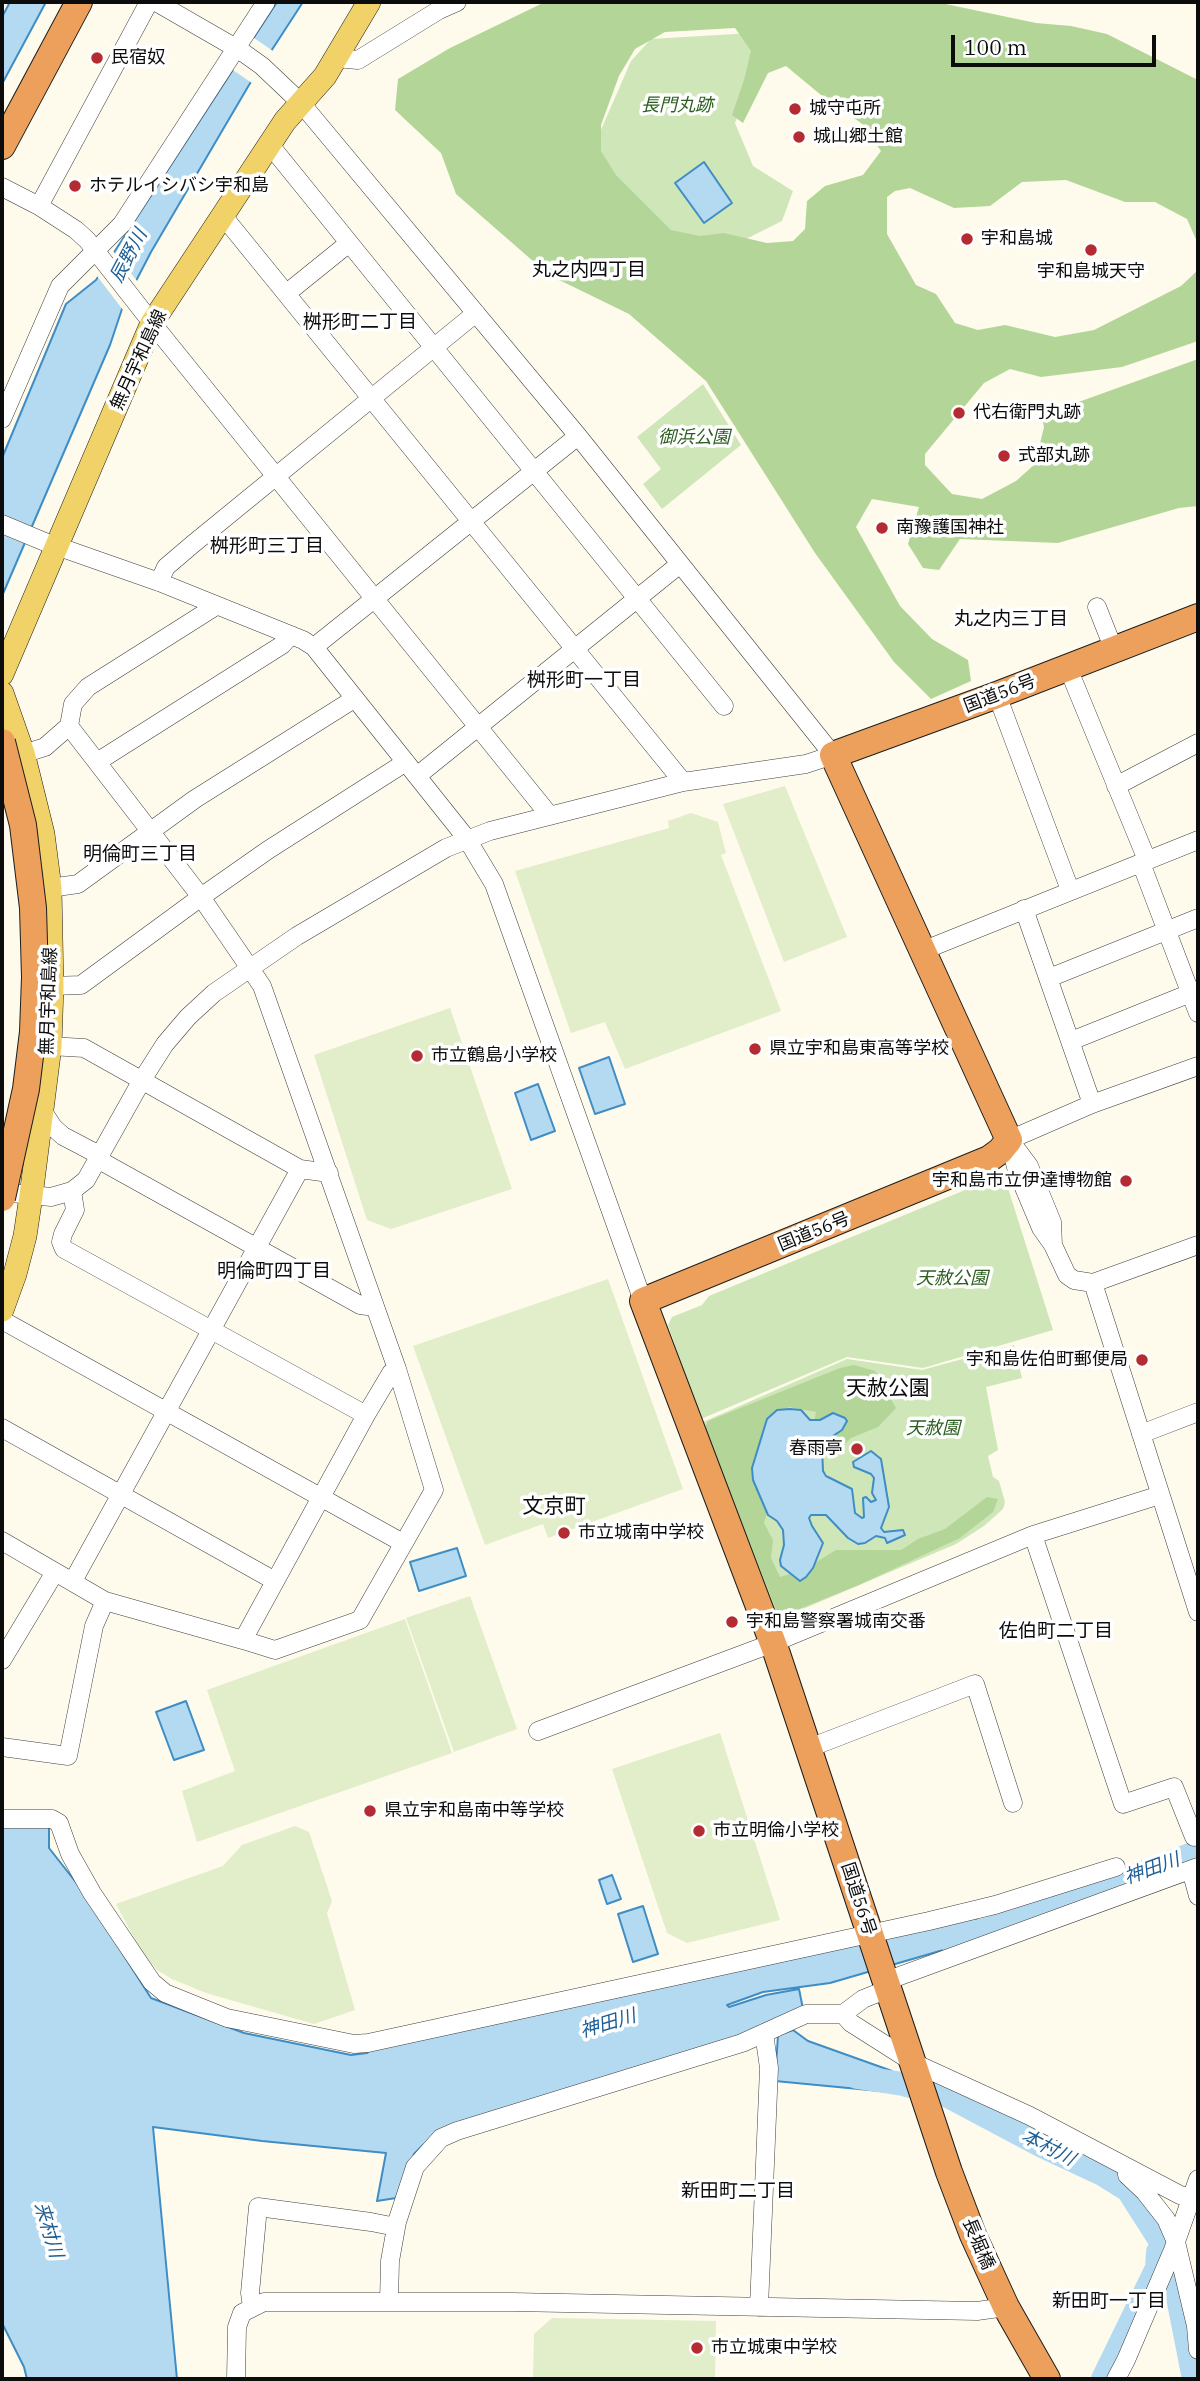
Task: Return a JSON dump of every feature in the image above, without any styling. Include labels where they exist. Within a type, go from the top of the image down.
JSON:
[{"type":"highway","points":[[2,146],[79,2]]},
{"type":"highway","name":"国道56号","points":[[833,755],[1198,617]]},
{"type":"highway","points":[[2,1198],[26,1089],[33,1032],[35,977],[33,908],[24,835],[10,769],[12,748]]},
{"type":"highway","points":[[833,755],[1009,1140]]},
{"type":"highway","name":"国道56号","points":[[926,2100],[773,1643],[643,1301],[989,1159],[1009,1140]]},
{"type":"highway","name":"長堀橋","points":[[926,2100],[973,2235],[1006,2306],[1047,2379]]},
{"type":"main road","name":"無月宇和島線","points":[[2,674],[152,323],[285,121],[325,76],[369,2]]},
{"type":"main road","name":"無月宇和島線","points":[[2,694],[12,748],[41,823],[50,888],[52,986],[50,1046],[32,1196],[19,1261],[2,1310]]},
{"type":"street","points":[[39,206],[149,2]]},
{"type":"street","points":[[2,1192],[51,1198],[72,1191],[86,1180],[142,1080],[165,1044],[188,1017],[214,993],[251,966],[423,862],[467,839],[550,816],[683,782],[806,764],[833,755],[578,436],[301,103],[262,66],[239,49],[156,2]]},
{"type":"street","points":[[2,419],[60,286],[100,258],[239,49],[266,2]]},
{"type":"street","points":[[335,58],[358,60],[437,6],[457,2]]},
{"type":"street","points":[[267,148],[274,150],[724,706]]},
{"type":"street","points":[[2,187],[39,206],[76,230],[550,816]]},
{"type":"street","points":[[223,216],[683,782]]},
{"type":"street","points":[[287,293],[349,243]]},
{"type":"street","points":[[159,582],[166,567],[476,313]]},
{"type":"street","points":[[314,647],[578,436]]},
{"type":"street","points":[[2,524],[159,582],[291,635],[314,647],[467,839],[494,884],[643,1301]]},
{"type":"street","points":[[52,986],[81,985],[268,850],[412,769],[478,727],[680,564]]},
{"type":"street","points":[[12,748],[45,747],[69,726],[73,704],[88,687],[216,606]]},
{"type":"street","points":[[1097,607],[1114,650]]},
{"type":"street","points":[[96,762],[282,645],[291,635]]},
{"type":"street","points":[[1068,667],[1194,991],[1198,1013]]},
{"type":"street","points":[[997,695],[1070,890]]},
{"type":"street","points":[[50,888],[78,884],[195,799],[355,699]]},
{"type":"street","points":[[2,1541],[105,1601],[275,1650],[360,1620],[434,1490],[397,1369],[262,986],[251,966],[201,897],[69,726]]},
{"type":"street","points":[[1116,786],[1198,743]]},
{"type":"street","points":[[922,951],[1198,839]]},
{"type":"street","points":[[1024,909],[1092,1104]]},
{"type":"street","points":[[1049,978],[1198,918]]},
{"type":"street","points":[[1071,1041],[1194,991]]},
{"type":"street","points":[[50,1046],[84,1048],[300,1169],[329,1173]]},
{"type":"street","points":[[1198,1066],[1092,1104],[1009,1140],[1017,1171],[1041,1228],[1053,1245],[1067,1275],[1074,1280],[1093,1283],[1198,1245]]},
{"type":"street","points":[[41,1110],[63,1136],[100,1158],[360,1305],[375,1307]]},
{"type":"street","points":[[73,1581],[300,1169]]},
{"type":"street","points":[[72,1191],[75,1210],[63,1234],[61,1242],[64,1249],[366,1415]]},
{"type":"street","points":[[1093,1283],[1198,1612]]},
{"type":"street","points":[[2,1320],[403,1544]]},
{"type":"street","points":[[243,1640],[366,1415],[391,1373],[397,1369]]},
{"type":"street","points":[[1140,1434],[1198,1412]]},
{"type":"street","points":[[2,1428],[275,1581]]},
{"type":"street","points":[[538,1731],[773,1643],[1033,1535],[1160,1495]]},
{"type":"street","points":[[1033,1535],[1123,1804],[1174,1787],[1194,1837],[1198,1835]]},
{"type":"street","points":[[2,1660],[55,1572]]},
{"type":"street","points":[[2,1747],[68,1756],[94,1626],[105,1601]]},
{"type":"street","points":[[809,1748],[975,1684],[1013,1803]]},
{"type":"street","points":[[2,1819],[52,1819],[59,1823],[69,1854],[92,1893],[152,1982],[165,1993],[227,2018],[354,2043],[382,2040],[870,1936],[995,1905],[1116,1867]]},
{"type":"street","points":[[389,2302],[390,2261],[396,2227],[415,2167],[440,2138],[457,2130],[742,2043],[806,2014],[843,2014],[886,1982],[1195,1868],[1198,1896]]},
{"type":"street","points":[[843,2014],[850,2023],[915,2069],[1030,2116],[1195,2199]]},
{"type":"street","points":[[759,2307],[769,2068],[764,2034]]},
{"type":"street","points":[[1127,2167],[1127,2175],[1144,2191],[1166,2219],[1196,2326],[1198,2350]]},
{"type":"street","points":[[1116,2379],[1195,2199],[1198,2179]]},
{"type":"street","points":[[252,2307],[250,2293],[258,2207],[396,2227]]},
{"type":"street","points":[[236,2379],[237,2326],[243,2313],[264,2302],[278,2300],[977,2311],[1006,2306]]},
{"type":"green space","points":[[545,2],[936,2],[1036,23],[1071,26],[1107,34],[1198,80],[1198,244],[1187,219],[1155,202],[1125,202],[1066,180],[1022,182],[990,206],[954,208],[910,188],[895,191],[887,197],[887,234],[916,285],[936,294],[955,323],[978,330],[1005,325],[1055,337],[1094,330],[1181,286],[1198,270],[1198,341],[1122,367],[1041,377],[1010,369],[984,383],[925,454],[925,465],[952,494],[982,499],[1016,481],[1035,464],[1044,427],[1042,418],[1059,409],[1198,359],[1198,506],[1179,508],[1058,543],[960,539],[939,570],[923,568],[908,544],[919,507],[872,499],[856,527],[900,606],[932,639],[968,660],[971,681],[931,699],[894,662],[815,553],[706,381],[629,314],[549,275],[456,194],[441,153],[395,110],[398,79],[450,48]],"holes":[[[735,28],[751,51],[732,115],[743,123],[768,73],[786,66],[827,100],[861,123],[881,151],[863,175],[825,186],[807,201],[805,229],[793,241],[767,243],[724,233],[700,236],[671,230],[616,175],[601,151],[601,125],[619,76],[635,49],[665,32]]]},
{"type":"green space","name":"長門丸跡","points":[[752,33],[762,58],[735,123],[753,166],[793,191],[782,221],[738,243],[688,248],[586,164],[631,61],[651,39]]},
{"type":"green space","name":"御浜公園","points":[[703,384],[741,445],[662,509],[643,484],[661,469],[637,437]]},
{"type":"green space","points":[[785,786],[847,937],[784,962],[723,804]]},
{"type":"green space","points":[[691,813],[718,822],[726,853],[721,855],[781,1011],[625,1069],[605,1022],[571,1033],[515,871],[669,828],[668,821]]},
{"type":"green space","points":[[450,1008],[512,1189],[391,1229],[367,1220],[314,1055]]},
{"type":"green space","name":"天赦公園","points":[[994,1178],[1006,1182],[1053,1330],[923,1368],[847,1357],[701,1419],[668,1325],[672,1317],[702,1305],[709,1296]]},
{"type":"green space","points":[[608,1279],[683,1489],[548,1538],[543,1524],[485,1545],[413,1346]]},
{"type":"green space","name":"天赦園","points":[[1014,1345],[1022,1378],[986,1387],[998,1450],[988,1456],[993,1477],[999,1481],[1005,1502],[1003,1509],[984,1526],[956,1544],[777,1620],[703,1422],[847,1359],[922,1370]],"holes":[[[781,1409],[800,1411],[810,1420],[820,1420],[823,1471],[862,1519],[865,1517],[869,1499],[871,1502],[876,1500],[872,1493],[874,1478],[854,1467],[853,1462],[870,1451],[881,1459],[889,1507],[881,1528],[883,1532],[893,1531],[886,1538],[876,1536],[865,1543],[848,1538],[826,1515],[811,1515],[809,1518],[812,1526],[823,1543],[780,1560],[784,1545],[783,1530],[777,1521]]]},
{"type":"green space","points":[[854,1365],[875,1371],[896,1408],[878,1427],[851,1438],[835,1459],[818,1455],[812,1432],[816,1412],[789,1407],[776,1422],[771,1500],[764,1523],[773,1540],[771,1558],[780,1577],[805,1569],[836,1550],[901,1550],[918,1539],[945,1529],[987,1497],[998,1499],[993,1512],[960,1538],[859,1585],[779,1617],[705,1428],[708,1421],[840,1368]]},
{"type":"green space","points":[[470,1596],[517,1729],[454,1752],[406,1618]]},
{"type":"green space","points":[[405,1619],[452,1753],[197,1842],[182,1791],[235,1771],[207,1690]]},
{"type":"green space","points":[[720,1733],[780,1920],[687,1943],[667,1933],[612,1769]]},
{"type":"green space","points":[[295,1826],[309,1832],[332,1901],[327,1913],[355,2010],[314,2024],[206,1993],[157,1970],[142,1953],[116,1904],[223,1866],[242,1845]]},
{"type":"green space","points":[[552,2318],[716,2321],[715,2379],[533,2379],[534,2334]]},
{"type":"water","points":[[10,2],[46,2],[2,84],[2,17]]},
{"type":"water","name":"辰野川","points":[[277,2],[303,2],[249,85],[151,252],[123,306],[110,345],[2,596],[2,458],[66,304],[96,280]]},
{"type":"water","points":[[704,162],[732,203],[704,223],[675,183]]},
{"type":"water","points":[[609,1057],[625,1104],[595,1114],[579,1068]]},
{"type":"water","points":[[538,1084],[555,1131],[531,1140],[515,1093]]},
{"type":"water","points":[[777,1410],[801,1410],[810,1420],[820,1420],[833,1413],[845,1418],[847,1421],[842,1430],[822,1447],[823,1471],[826,1476],[852,1489],[855,1513],[862,1518],[863,1498],[866,1497],[871,1502],[876,1500],[872,1493],[874,1478],[854,1467],[853,1462],[871,1451],[881,1459],[889,1507],[881,1528],[884,1532],[903,1530],[905,1535],[887,1543],[885,1538],[876,1536],[858,1544],[848,1538],[826,1515],[811,1515],[809,1518],[812,1526],[823,1543],[813,1568],[800,1581],[781,1566],[783,1530],[777,1521],[768,1515],[753,1480],[752,1468],[767,1419]]},
{"type":"water","points":[[457,1548],[466,1576],[419,1591],[410,1562]]},
{"type":"water","points":[[186,1701],[204,1750],[174,1760],[156,1712]]},
{"type":"water","name":"来村川","points":[[2,1826],[49,1827],[49,1848],[82,1890],[151,1998],[244,2033],[351,2055],[976,1917],[981,1939],[830,1983],[763,1992],[727,2005],[729,2007],[766,1995],[799,1989],[803,2009],[728,2040],[423,2145],[414,2154],[396,2198],[377,2201],[386,2153],[153,2127],[177,2379],[27,2379],[24,2367],[2,2323]]},
{"type":"water","points":[[612,1875],[621,1899],[607,1904],[599,1880]]},
{"type":"water","points":[[643,1906],[658,1954],[633,1962],[618,1914]]},
{"type":"water","points":[[793,2030],[808,2041],[892,2071],[890,2092],[775,2081],[778,2035]]},
{"type":"pier","points":[[251,36],[273,51],[252,83],[230,68]]},
{"type":"pier","points":[[113,251],[138,282],[123,310],[97,276]]},
{"type":"waterway","name":"神田川","points":[[948,1939],[989,1929],[1198,1852]]},
{"type":"waterway","name":"本村川","points":[[857,2077],[903,2084],[946,2095],[1042,2146],[1104,2175],[1128,2190],[1167,2251],[1194,2379]]},
{"type":"waterway","points":[[1103,2379],[1157,2268],[1158,2252]]},
{"type":"place","name":"民宿奴","points":[[97,58]]},
{"type":"place","name":"城守屯所","points":[[795,109]]},
{"type":"place","name":"城山郷土館","points":[[799,137]]},
{"type":"place","name":"ホテルイシバシ宇和島","points":[[75,186]]},
{"type":"place","name":"宇和島城","points":[[967,239]]},
{"type":"place","name":"宇和島城天守","points":[[1091,250]]},
{"type":"place","name":"代右衛門丸跡","points":[[959,413]]},
{"type":"place","name":"式部丸跡","points":[[1004,456]]},
{"type":"place","name":"南豫護国神社","points":[[882,528]]},
{"type":"place","name":"県立宇和島東高等学校","points":[[755,1049]]},
{"type":"place","name":"市立鶴島小学校","points":[[417,1056]]},
{"type":"place","name":"宇和島市立伊達博物館","points":[[1126,1181]]},
{"type":"place","name":"宇和島佐伯町郵便局","points":[[1142,1360]]},
{"type":"place","name":"春雨亭","points":[[857,1449]]},
{"type":"place","name":"市立城南中学校","points":[[564,1533]]},
{"type":"place","name":"宇和島警察署城南交番","points":[[732,1622]]},
{"type":"place","name":"県立宇和島南中等学校","points":[[370,1811]]},
{"type":"place","name":"市立明倫小学校","points":[[699,1831]]},
{"type":"place","name":"市立城東中学校","points":[[697,2348]]},
{"type":"district","name":"丸之内四丁目","points":[[589,271]]},
{"type":"district","name":"桝形町二丁目","points":[[360,323]]},
{"type":"district","name":"桝形町三丁目","points":[[267,547]]},
{"type":"district","name":"丸之内三丁目","points":[[1011,620]]},
{"type":"district","name":"桝形町一丁目","points":[[584,681]]},
{"type":"district","name":"明倫町三丁目","points":[[140,855]]},
{"type":"district","name":"明倫町四丁目","points":[[274,1272]]},
{"type":"district","name":"天赦公園","points":[[888,1389]]},
{"type":"district","name":"文京町","points":[[554,1507]]},
{"type":"district","name":"佐伯町二丁目","points":[[1056,1632]]},
{"type":"district","name":"新田町二丁目","points":[[738,2192]]},
{"type":"district","name":"新田町一丁目","points":[[1109,2302]]}]
